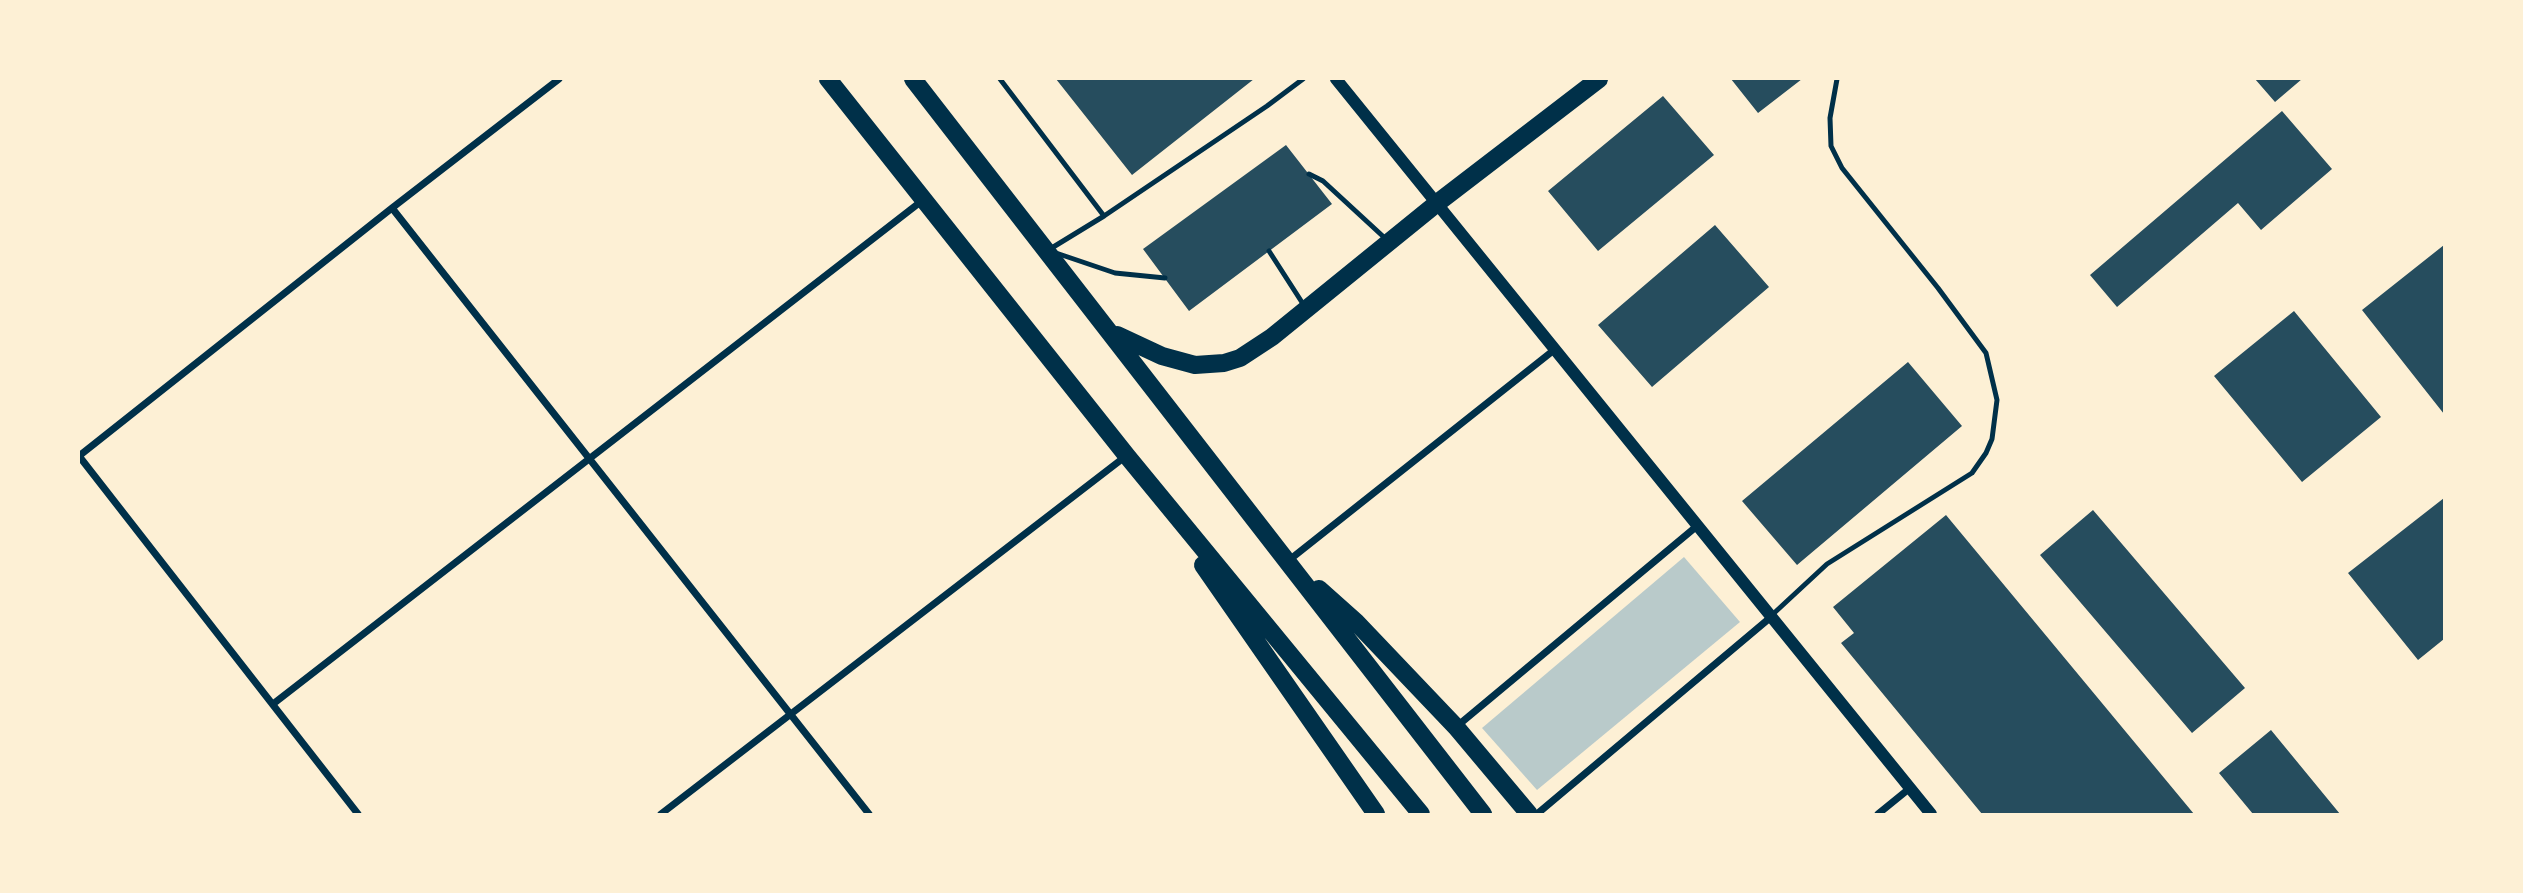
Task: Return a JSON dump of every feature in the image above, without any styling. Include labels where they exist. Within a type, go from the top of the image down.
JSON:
[{"type":"main road","points":[[828,79],[1127,456],[1420,814]]},
{"type":"main road","points":[[913,79],[1480,810]]},
{"type":"main road","points":[[1110,331],[1162,356],[1195,365],[1210,365],[1240,358],[1307,310],[1436,204],[1599,79]]},
{"type":"main road","points":[[1127,456],[1377,814]]},
{"type":"main road","points":[[1288,561],[1356,622],[1456,727],[1528,814]]},
{"type":"street","points":[[358,814],[79,456],[559,79]]},
{"type":"street","points":[[1336,79],[1931,814]]},
{"type":"street","points":[[273,704],[923,199]]},
{"type":"street","points":[[392,208],[869,814]]},
{"type":"street","points":[[1288,561],[1554,350]]},
{"type":"street","points":[[661,814],[1127,456]]},
{"type":"street","points":[[1456,727],[1697,526]]},
{"type":"street","points":[[1538,814],[1771,617]]},
{"type":"street","points":[[1878,814],[1910,788]]},
{"type":"lane","points":[[1000,79],[1104,216]]},
{"type":"lane","points":[[1048,251],[1104,216],[1303,79]]},
{"type":"lane","points":[[1771,617],[1827,564],[1972,473],[1992,439],[1997,400],[1986,352],[1842,169],[1831,146],[1830,118],[1837,79]]},
{"type":"lane","points":[[1309,174],[1323,181],[1389,242]]},
{"type":"lane","points":[[1048,251],[1115,273],[1165,278]]},
{"type":"lane","points":[[1269,251],[1307,310]]},
{"type":"shaded area","points":[[1684,557],[1740,622],[1537,790],[1482,728]]},
{"type":"building","points":[[1056,79],[1254,79],[1132,175]]},
{"type":"building","points":[[1731,79],[1802,79],[1758,113]]},
{"type":"building","points":[[2255,79],[2302,79],[2275,102]]},
{"type":"building","points":[[1663,96],[1714,155],[1598,251],[1548,191]]},
{"type":"building","points":[[2282,111],[2332,169],[2261,230],[2238,203],[2117,307],[2090,275]]},
{"type":"building","points":[[1286,145],[1332,204],[1189,311],[1143,249]]},
{"type":"building","points":[[1715,225],[1769,287],[1652,387],[1598,325]]},
{"type":"building","points":[[2444,245],[2444,414],[2362,310]]},
{"type":"building","points":[[2294,311],[2381,417],[2302,482],[2214,376]]},
{"type":"building","points":[[1908,362],[1962,426],[1797,565],[1742,501]]},
{"type":"building","points":[[2444,498],[2444,639],[2418,660],[2348,573]]},
{"type":"building","points":[[2093,510],[2245,688],[2192,733],[2040,555]]},
{"type":"building","points":[[1946,515],[2194,814],[1982,814],[1841,643],[1854,633],[1833,607]]},
{"type":"building","points":[[2271,730],[2340,814],[2253,814],[2219,773]]}]
